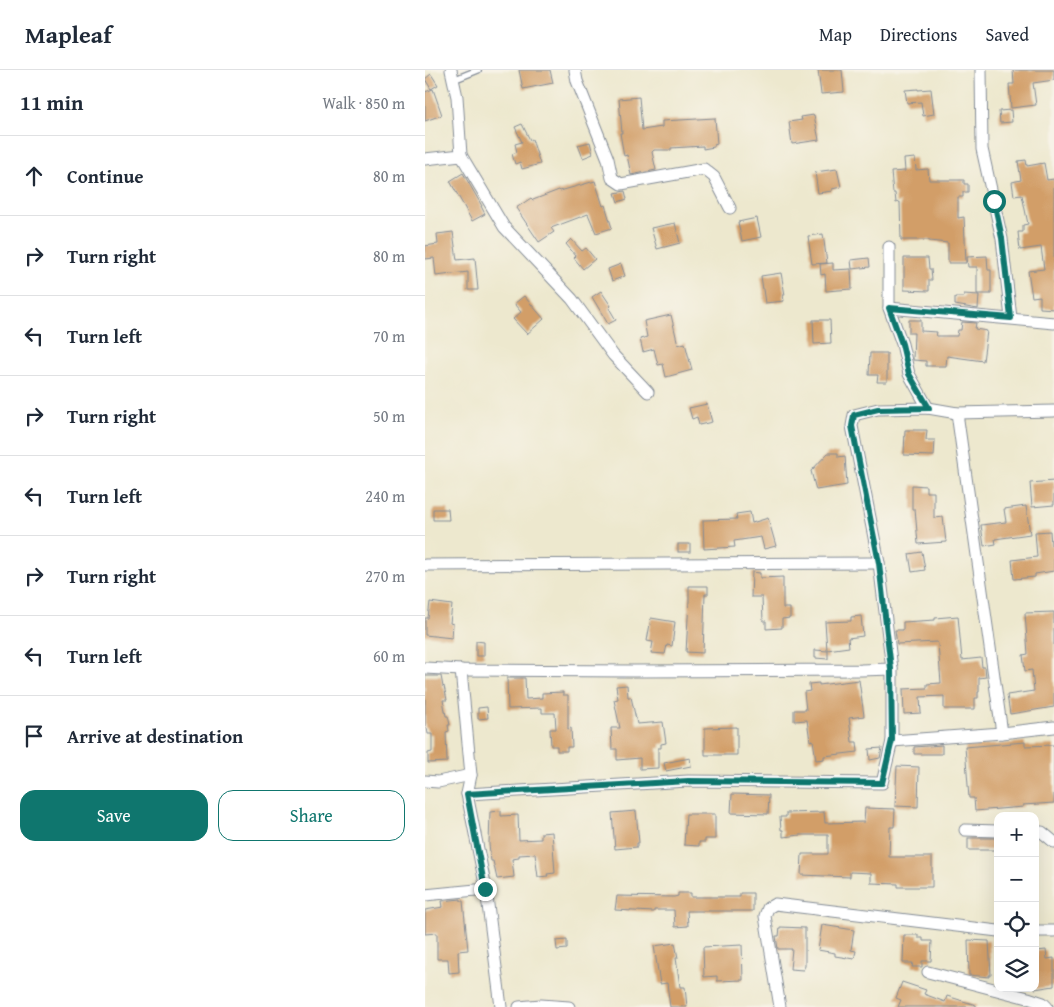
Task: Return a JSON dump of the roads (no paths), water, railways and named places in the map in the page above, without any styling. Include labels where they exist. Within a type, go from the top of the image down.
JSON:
[{"type":"street","points":[[575,70],[577,81],[608,159],[613,178],[621,184],[704,169],[714,177],[730,208]]},
{"type":"street","points":[[981,70],[982,149],[1002,238],[1011,318]]},
{"type":"street","points":[[452,75],[457,97],[461,155],[504,227],[572,299],[613,355],[648,392]]},
{"type":"street","points":[[425,159],[461,155]]},
{"type":"street","points":[[889,247],[889,308],[902,344],[909,374],[929,408]]},
{"type":"street","points":[[889,308],[1054,323]]},
{"type":"street","points":[[467,794],[688,781],[882,783],[892,740],[891,669],[879,563],[852,426],[854,415],[878,409],[929,408],[957,413],[1054,411]]},
{"type":"street","points":[[957,413],[1002,734]]},
{"type":"street","points":[[425,565],[879,563]]},
{"type":"street","points":[[425,668],[461,670],[702,671],[891,669]]},
{"type":"street","points":[[461,670],[471,775],[467,794],[485,889],[501,1007]]},
{"type":"street","points":[[892,740],[1002,734],[1054,727]]},
{"type":"street","points":[[425,781],[438,782],[471,775]]},
{"type":"street","points":[[965,830],[994,831]]},
{"type":"street","points":[[1039,832],[1042,832],[1054,842]]},
{"type":"street","points":[[425,895],[485,889]]},
{"type":"street","points":[[780,1007],[765,916],[768,908],[775,904],[994,931]]},
{"type":"street","points":[[1039,931],[1054,931]]},
{"type":"street","points":[[928,972],[1028,998],[1043,1003],[1047,1007]]},
{"type":"street","points":[[519,1007],[541,1005],[569,1007]]},
{"type":"lane","points":[[452,75],[478,70]]}]
